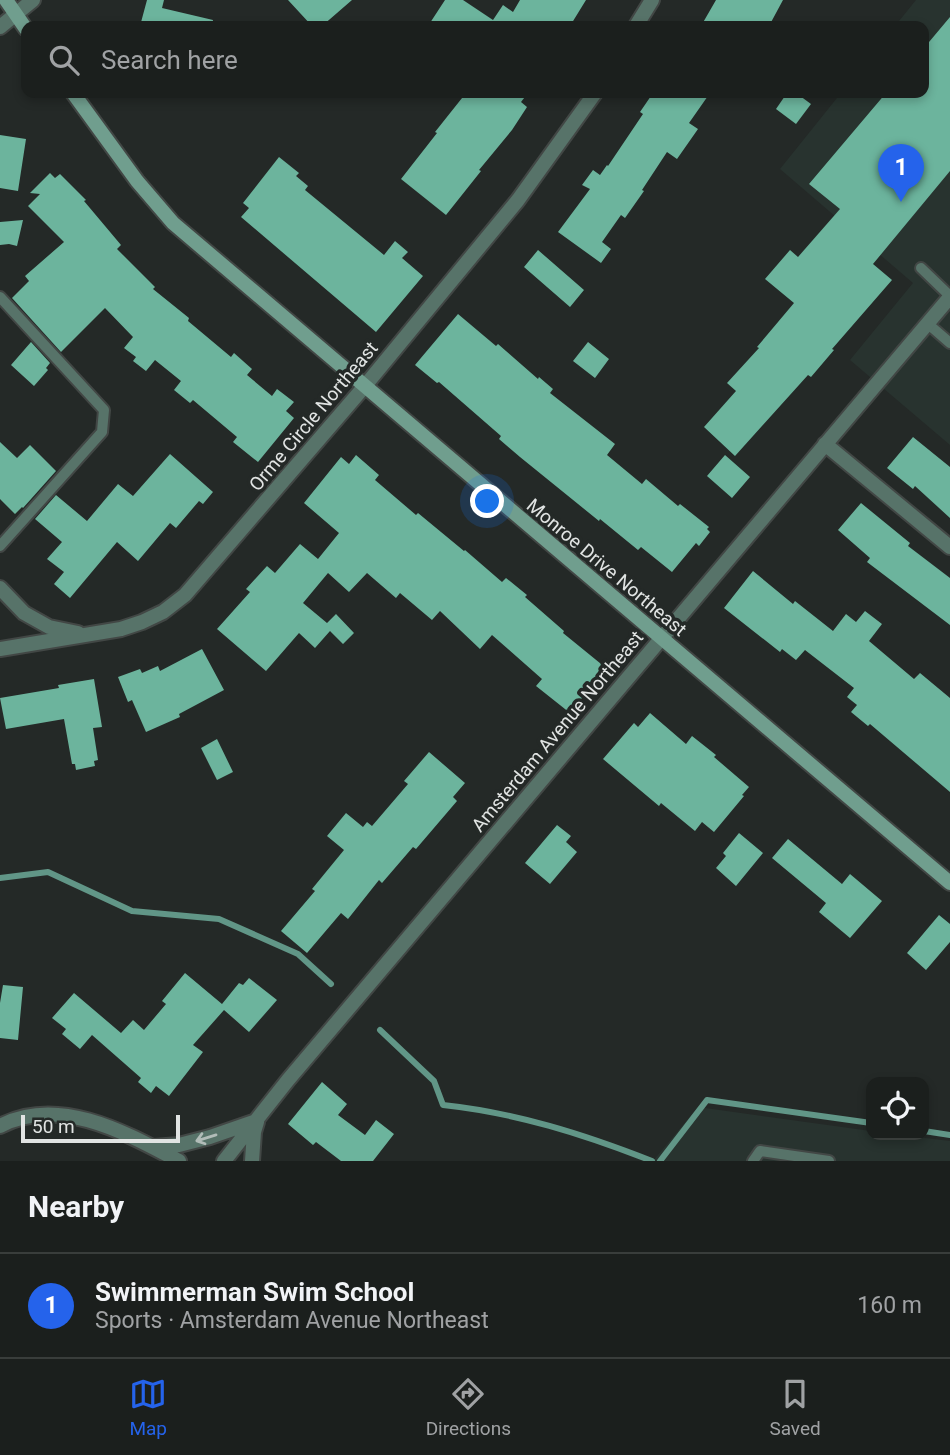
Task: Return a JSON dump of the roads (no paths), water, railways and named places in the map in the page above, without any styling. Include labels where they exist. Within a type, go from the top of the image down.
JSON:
[{"type":"main road","points":[[6,0],[21,22]]},
{"type":"main road","name":"Monroe Drive Northeast","points":[[77,98],[137,181],[173,223],[950,883]]},
{"type":"street","points":[[0,27],[33,0]]},
{"type":"street","points":[[639,21],[652,0]]},
{"type":"street","name":"Orme Circle Northeast","points":[[0,588],[24,613],[49,626],[86,635],[142,622],[163,612],[185,596],[365,387],[518,200],[591,98]]},
{"type":"street","name":"Amsterdam Avenue Northeast","points":[[224,1161],[288,1080],[950,297]]},
{"type":"street","points":[[825,444],[950,547]]},
{"type":"street","points":[[0,649],[86,635]]},
{"type":"street","points":[[0,1126],[44,1114],[83,1118],[138,1139],[179,1161]]},
{"type":"street","points":[[153,1147],[179,1145],[257,1121]]},
{"type":"street","points":[[252,1161],[257,1121]]},
{"type":"lane","points":[[921,268],[950,297]]},
{"type":"lane","points":[[0,296],[104,410],[102,432],[0,546]]},
{"type":"lane","points":[[927,323],[950,343]]},
{"type":"lane","points":[[753,1161],[761,1151],[828,1161]]},
{"type":"waterway","points":[[0,878],[48,872],[132,911],[219,919],[298,954],[331,984]]},
{"type":"waterway","points":[[380,1030],[434,1081],[443,1105],[497,1113],[549,1126],[652,1161]]},
{"type":"waterway","points":[[660,1161],[707,1100],[866,1122]]},
{"type":"waterway","points":[[929,1132],[950,1135]]},
{"type":"place","name":"Swimmerman Swim School","points":[[901,202]]}]
